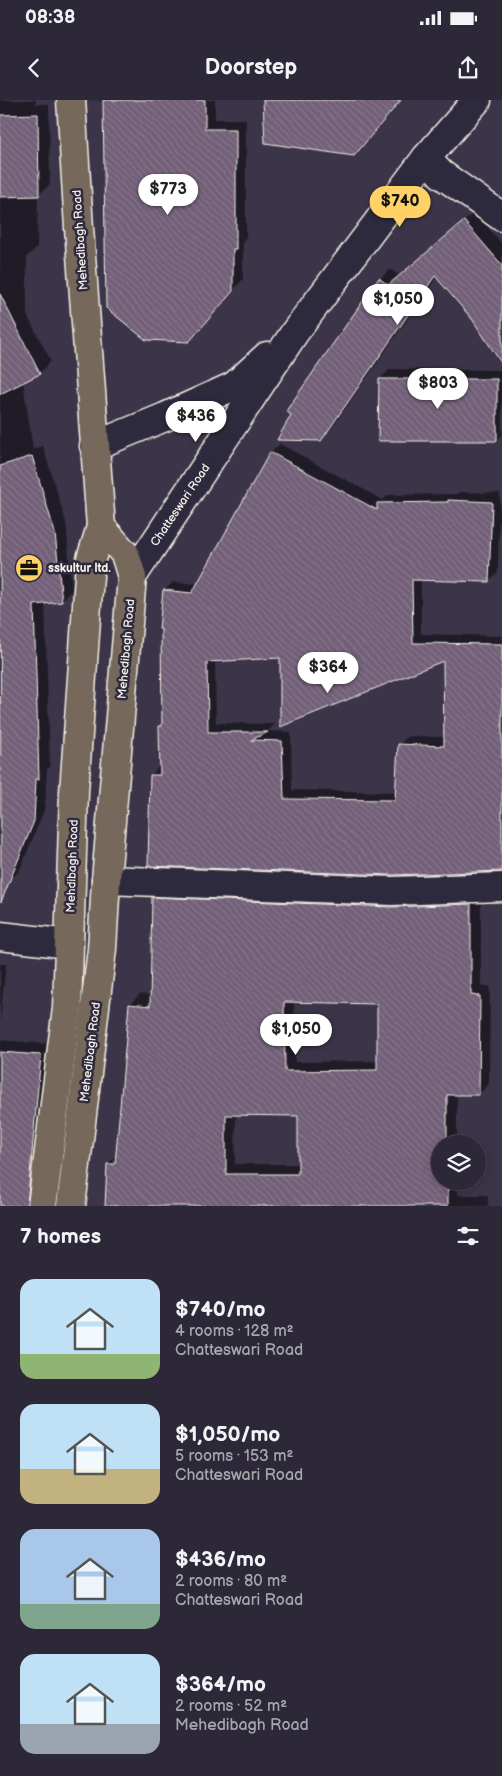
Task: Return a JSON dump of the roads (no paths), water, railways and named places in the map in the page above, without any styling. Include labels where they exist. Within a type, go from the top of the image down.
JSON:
[{"type":"main road","name":"Mehedibagh Road","points":[[71,1206],[102,949],[106,880],[132,577],[125,554],[101,527],[72,100]]},
{"type":"main road","name":"Chatteswari Road","points":[[132,577],[295,332],[426,158],[477,100]]},
{"type":"main road","points":[[426,158],[441,174],[502,216]]},
{"type":"main road","name":"Chatteswari Road","points":[[94,446],[234,386],[295,332]]},
{"type":"main road","name":"Mehdibagh Road","points":[[42,1206],[67,1008],[74,792],[89,572],[90,562],[101,527]]},
{"type":"main road","points":[[106,880],[392,891],[502,887]]},
{"type":"main road","points":[[0,936],[70,944]]},
{"type":"place","name":"sskultur ltd.","points":[[29,568]]}]
